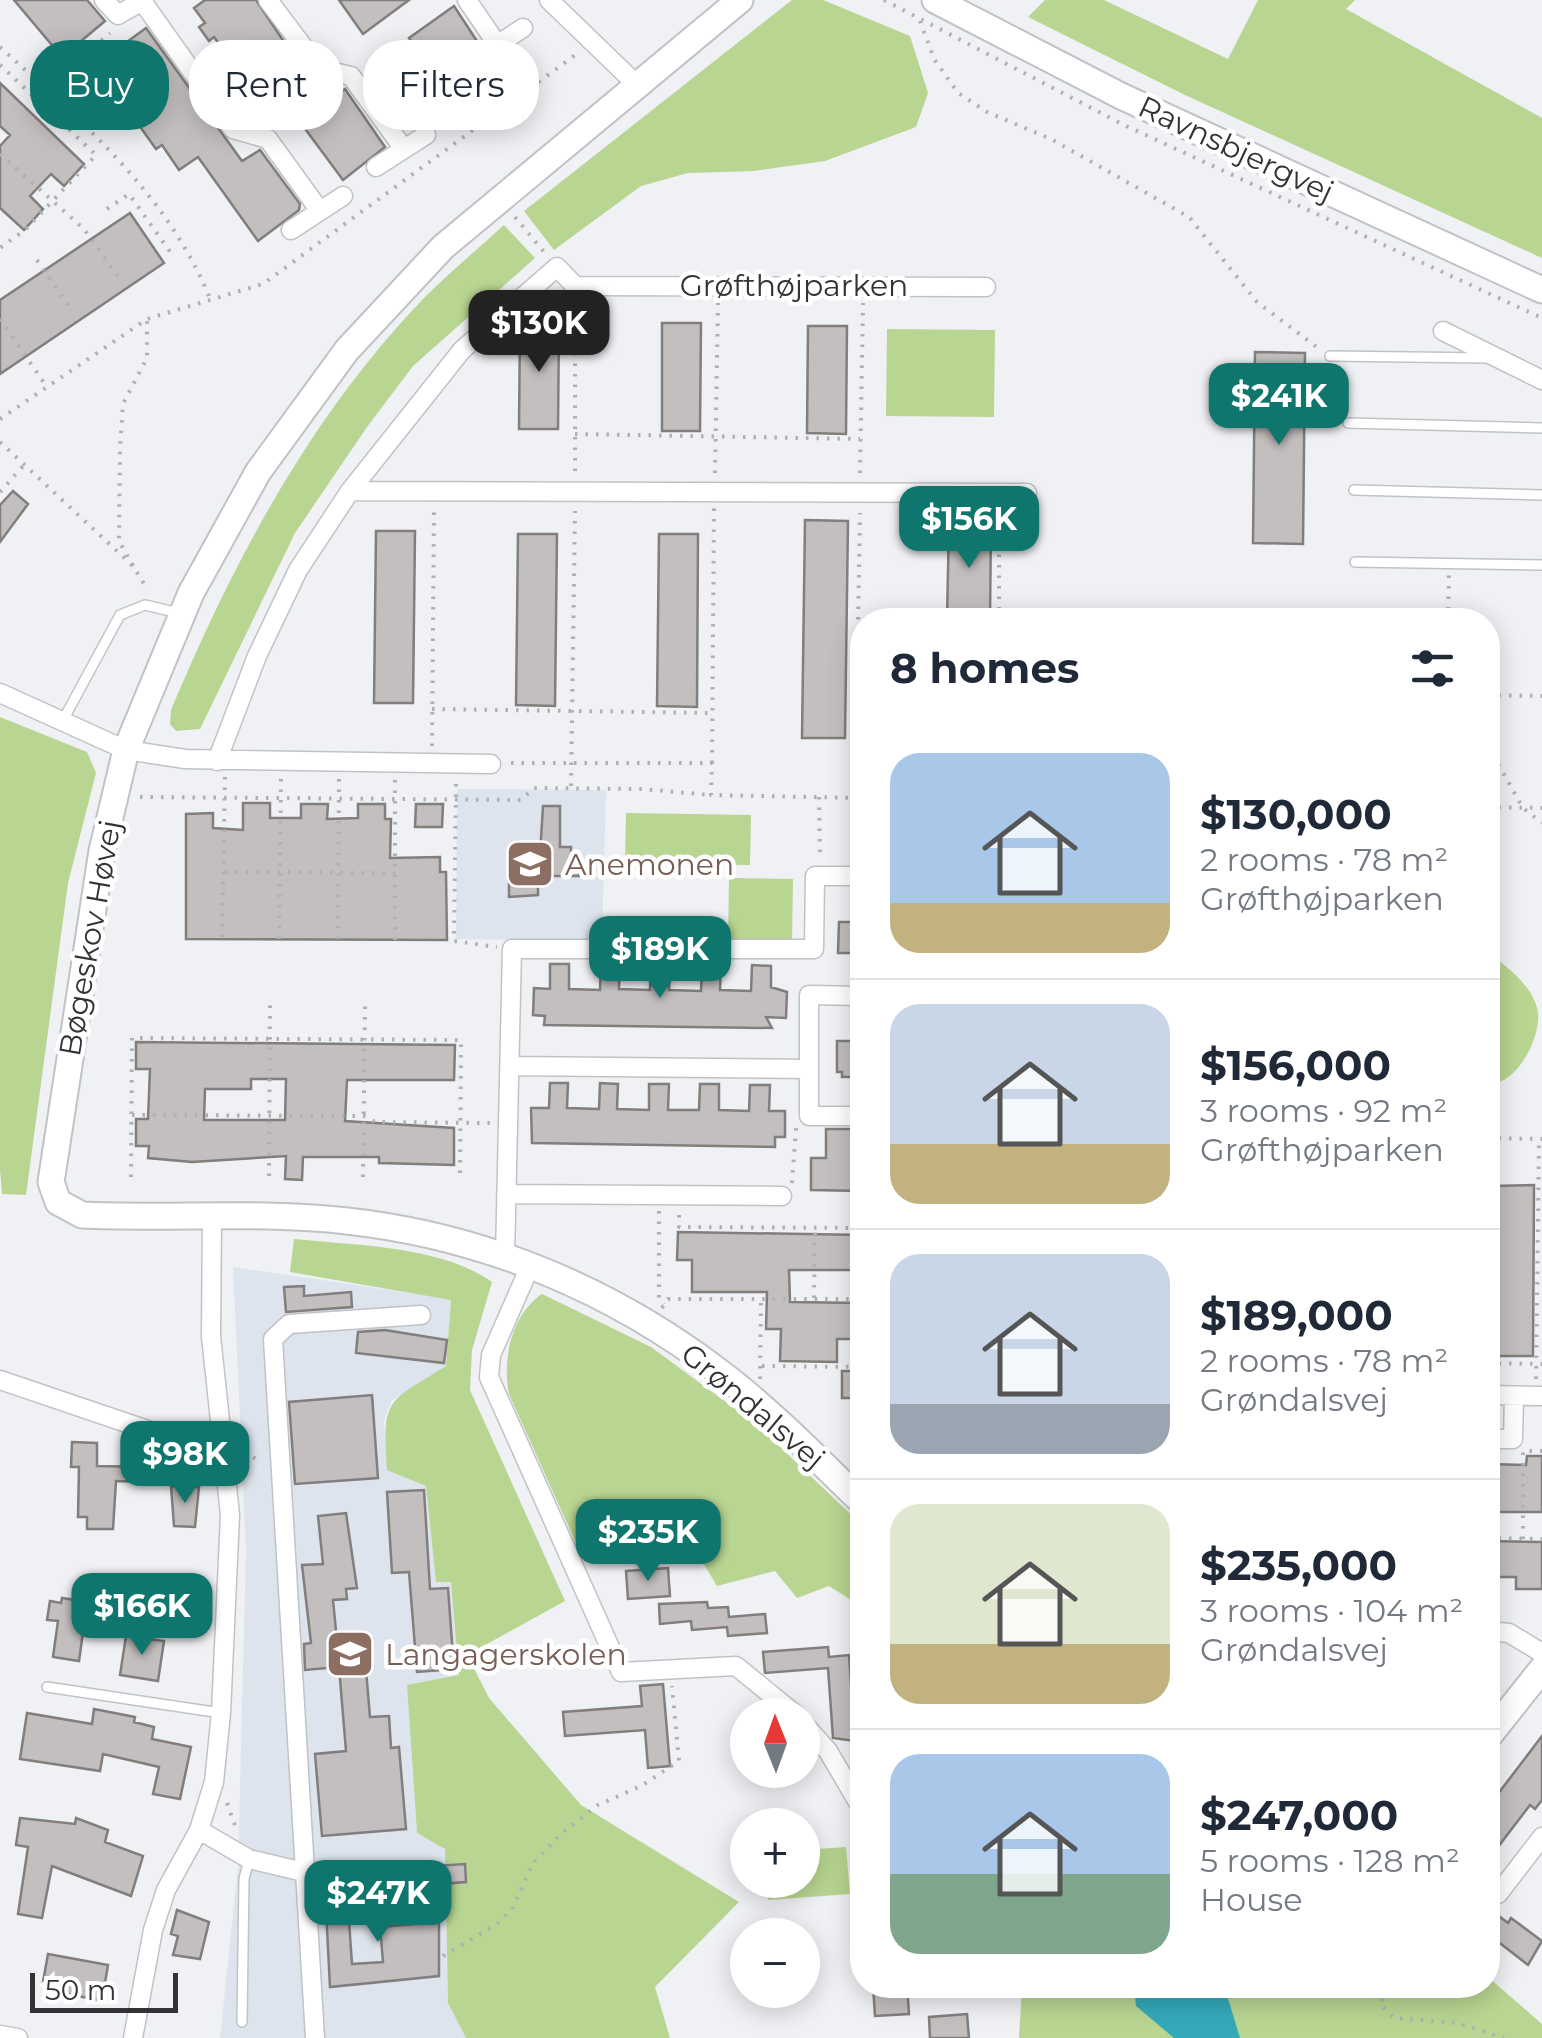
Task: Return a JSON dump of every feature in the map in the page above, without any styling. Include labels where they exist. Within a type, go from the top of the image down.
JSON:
[{"type":"street","points":[[104,0],[118,15],[143,1],[233,129],[268,138],[320,211]]},
{"type":"street","points":[[268,0],[320,70],[351,76],[404,149]]},
{"type":"street","points":[[466,0],[498,40]]},
{"type":"street","points":[[548,0],[636,84]]},
{"type":"street","name":"Bøgeskov Høvej","points":[[212,1216],[82,1215],[66,1209],[52,1192],[78,992],[115,796],[126,750],[181,614],[258,472],[304,406],[391,299],[498,198],[740,0]]},
{"type":"street","name":"Ravnsbjergvej","points":[[928,11],[1542,290]]},
{"type":"street","points":[[505,40],[524,28]]},
{"type":"street","points":[[376,167],[426,135]]},
{"type":"street","points":[[291,230],[343,196]]},
{"type":"street","points":[[221,762],[257,656],[298,570],[350,491],[462,350],[557,267],[576,286]]},
{"type":"street","name":"Grøfthøjparken","points":[[576,286],[986,287]]},
{"type":"street","points":[[1443,331],[1542,380]]},
{"type":"street","points":[[350,491],[1026,492]]},
{"type":"street","points":[[0,693],[126,750],[221,762],[491,764]]},
{"type":"street","points":[[505,1256],[512,948],[814,949],[815,876],[850,876]]},
{"type":"street","points":[[850,996],[809,996],[809,1116],[850,1116]]},
{"type":"street","points":[[509,1066],[810,1069]]},
{"type":"street","points":[[506,1194],[782,1196]]},
{"type":"street","points":[[133,2038],[153,1930],[166,1890],[198,1830],[214,1782],[221,1713],[230,1515],[210,1336],[212,1216]]},
{"type":"street","name":"Grøndalsvej","points":[[212,1216],[302,1217],[385,1226],[531,1264],[658,1314],[850,1491]]},
{"type":"street","points":[[531,1264],[492,1355],[489,1376],[621,1672],[736,1666],[775,1698]]},
{"type":"street","points":[[315,2038],[273,1343],[277,1330],[289,1324],[422,1315]]},
{"type":"street","points":[[0,1380],[174,1439],[223,1440]]},
{"type":"street","points":[[1500,1396],[1539,1396]]},
{"type":"street","points":[[1500,1439],[1514,1440],[1514,1396]]},
{"type":"street","points":[[1500,1632],[1509,1633],[1542,1653]]},
{"type":"street","points":[[1500,1722],[1542,1668]]},
{"type":"street","points":[[820,1743],[850,1788]]},
{"type":"street","points":[[198,1830],[249,1859],[304,1872]]},
{"type":"street","points":[[1500,1891],[1542,1837]]},
{"type":"street","points":[[0,2035],[18,2038]]},
{"type":"lane","points":[[1330,356],[1500,358]]},
{"type":"lane","points":[[1348,423],[1542,428]]},
{"type":"lane","points":[[1354,490],[1542,495]]},
{"type":"lane","points":[[1356,562],[1542,564]]},
{"type":"lane","points":[[62,723],[120,615],[151,606],[181,614]]},
{"type":"lane","points":[[47,1687],[221,1713]]},
{"type":"lane","points":[[242,2022],[244,1880],[249,1859]]},
{"type":"path","points":[[928,11],[934,60],[958,93],[986,112],[1051,140],[1188,216],[1256,302],[1330,356]]},
{"type":"path","points":[[103,40],[123,22],[118,15]]},
{"type":"path","points":[[0,47],[30,75]]},
{"type":"path","points":[[0,419],[148,319],[263,284],[582,50]]},
{"type":"path","points":[[0,65],[96,156]]},
{"type":"path","points":[[90,130],[163,214],[198,269],[210,301]]},
{"type":"path","points":[[0,248],[54,202],[108,146]]},
{"type":"path","points":[[0,154],[84,229],[118,278]]},
{"type":"path","points":[[107,209],[129,194],[171,253]]},
{"type":"path","points":[[498,198],[557,267]]},
{"type":"path","points":[[149,223],[163,214]]},
{"type":"path","points":[[37,260],[70,308]]},
{"type":"path","points":[[711,795],[718,284]]},
{"type":"path","points":[[571,788],[576,286]]},
{"type":"path","points":[[858,608],[863,295]]},
{"type":"path","points":[[0,318],[46,388]]},
{"type":"path","points":[[148,319],[147,358],[124,404],[119,540],[148,588],[151,606]]},
{"type":"path","points":[[575,434],[861,439]]},
{"type":"path","points":[[0,442],[132,566]]},
{"type":"path","points":[[0,492],[23,466]]},
{"type":"path","points":[[432,764],[434,491]]},
{"type":"path","points":[[999,608],[1000,493]]},
{"type":"path","points":[[1448,608],[1449,563]]},
{"type":"path","points":[[1500,695],[1542,696]]},
{"type":"path","points":[[432,709],[712,713]]},
{"type":"path","points":[[221,762],[222,937]]},
{"type":"path","points":[[491,764],[712,763]]},
{"type":"path","points":[[279,939],[280,764]]},
{"type":"path","points":[[338,939],[339,764]]},
{"type":"path","points":[[395,764],[395,940]]},
{"type":"path","points":[[456,764],[454,941],[512,948]]},
{"type":"path","points":[[1500,767],[1523,808],[1542,824]]},
{"type":"path","points":[[115,796],[521,800],[534,788],[571,788],[850,798]]},
{"type":"path","points":[[820,797],[820,876]]},
{"type":"path","points":[[1500,808],[1542,808]]},
{"type":"path","points":[[223,872],[395,873]]},
{"type":"path","points":[[269,1176],[270,1006]]},
{"type":"path","points":[[364,1177],[365,1006]]},
{"type":"path","points":[[131,1178],[132,1038],[270,1038],[460,1040],[460,1179]]},
{"type":"path","points":[[132,1115],[364,1116],[375,1122],[508,1123]]},
{"type":"path","points":[[782,1196],[793,1182],[796,1124],[809,1116]]},
{"type":"path","points":[[1500,1138],[1540,1139],[1539,1396]]},
{"type":"path","points":[[669,1195],[679,1227],[850,1228]]},
{"type":"path","points":[[658,1314],[669,1195]]},
{"type":"path","points":[[814,1228],[814,1299]]},
{"type":"path","points":[[658,1314],[668,1298],[850,1299]]},
{"type":"path","points":[[754,1400],[761,1366],[761,1299]]},
{"type":"path","points":[[1500,1364],[1539,1364]]},
{"type":"path","points":[[761,1366],[850,1366]]},
{"type":"path","points":[[223,1440],[278,1472]]},
{"type":"path","points":[[1523,1538],[1523,1450],[1542,1450]]},
{"type":"path","points":[[1500,1538],[1542,1539]]},
{"type":"path","points":[[443,1956],[497,1924],[512,1909],[533,1863],[562,1833],[598,1805],[641,1786],[678,1761],[670,1670]]},
{"type":"path","points":[[214,1782],[226,1797],[236,1830],[247,1837]]},
{"type":"path","points":[[1382,1998],[1380,2004],[1394,2018],[1457,2023],[1504,2038]]},
{"type":"shaded area","name":"Anemonen","points":[[457,789],[606,790],[602,941],[456,939]]},
{"type":"shaded area","name":"Langagerskolen","points":[[233,1267],[451,1299],[446,1366],[391,1401],[384,1421],[387,1469],[426,1486],[436,1582],[451,1581],[459,1676],[407,1685],[417,1833],[445,1849],[448,2003],[466,2038],[220,2038],[238,1867],[246,1550]]},
{"type":"green space","points":[[792,0],[823,0],[910,36],[928,93],[916,127],[825,161],[754,171],[688,173],[641,186],[554,250],[524,211]]},
{"type":"green space","points":[[1045,0],[1104,0],[1228,59],[1258,0],[1355,0],[1346,9],[1542,118],[1542,258],[1185,95],[1028,17]]},
{"type":"green space","points":[[504,225],[535,258],[413,366],[295,533],[200,729],[176,731],[170,724],[171,710],[195,654],[249,545],[311,440],[384,342],[425,297]]},
{"type":"green space","points":[[887,329],[995,330],[994,417],[886,416]]},
{"type":"green space","points":[[0,717],[87,752],[96,773],[68,883],[26,1195],[2,1194],[0,1169]]},
{"type":"green space","points":[[626,813],[751,815],[750,865],[625,864]]},
{"type":"green space","points":[[729,878],[793,879],[792,941],[728,941]]},
{"type":"green space","points":[[1500,962],[1526,986],[1538,1013],[1531,1047],[1508,1078],[1500,1081]]},
{"type":"green space","points":[[294,1239],[423,1254],[471,1270],[492,1282],[472,1350],[470,1390],[565,1601],[467,1655],[489,1698],[581,1805],[739,1902],[655,1987],[670,2038],[466,2038],[448,2003],[445,1849],[417,1833],[407,1685],[459,1675],[451,1582],[436,1582],[426,1486],[387,1470],[386,1428],[388,1415],[400,1396],[446,1366],[451,1300],[290,1272]]},
{"type":"green space","points":[[542,1294],[651,1347],[757,1425],[850,1514],[850,1599],[829,1586],[797,1598],[775,1571],[717,1586],[700,1558],[584,1561],[509,1394],[511,1339],[531,1303]]},
{"type":"green space","points":[[846,1847],[850,1894],[820,1896],[820,1849]]},
{"type":"green space","points":[[1500,1987],[1542,2024],[1542,2038],[1019,2038],[1021,1998],[1500,1998]]},
{"type":"water","points":[[1135,1998],[1228,1998],[1240,2038],[1174,2038],[1136,2006]]},
{"type":"building","points":[[14,0],[87,0],[105,21],[82,40],[48,40]]},
{"type":"building","points":[[205,0],[256,0],[283,40],[208,40],[199,27],[205,23],[194,8]]},
{"type":"building","points":[[339,0],[409,0],[363,34]]},
{"type":"building","points":[[454,6],[476,40],[410,40]]},
{"type":"building","points":[[146,28],[155,40],[130,40]]},
{"type":"building","points":[[169,60],[189,88],[189,130],[220,130],[242,161],[260,150],[300,204],[299,210],[258,241],[198,157],[179,170],[162,145],[156,149],[142,130],[169,130]]},
{"type":"building","points":[[0,83],[30,112],[30,130],[49,130],[84,164],[64,186],[51,174],[30,196],[43,209],[24,230],[0,208],[0,146],[10,135],[0,126]]},
{"type":"building","points":[[345,89],[363,115],[363,130],[373,130],[385,147],[343,180],[306,130],[343,130]]},
{"type":"building","points":[[130,213],[164,263],[0,374],[0,300]]},
{"type":"building","points":[[520,321],[559,321],[558,429],[519,429]]},
{"type":"building","points":[[662,323],[701,323],[700,431],[662,431]]},
{"type":"building","points":[[808,326],[847,326],[846,434],[807,433]]},
{"type":"building","points":[[1255,352],[1305,353],[1303,544],[1253,543]]},
{"type":"building","points":[[13,491],[28,504],[0,542],[0,505]]},
{"type":"building","points":[[805,520],[848,521],[845,738],[802,738]]},
{"type":"building","points":[[949,522],[991,523],[990,608],[947,608]]},
{"type":"building","points":[[376,531],[415,531],[413,703],[374,703]]},
{"type":"building","points":[[518,534],[557,534],[555,706],[516,705]]},
{"type":"building","points":[[659,534],[698,534],[697,707],[657,706]]},
{"type":"building","points":[[243,803],[270,803],[270,818],[301,818],[301,804],[328,804],[327,819],[358,818],[358,804],[385,804],[385,819],[391,819],[390,858],[440,857],[440,872],[446,872],[447,940],[186,939],[186,814],[213,813],[213,828],[243,830]]},
{"type":"building","points":[[416,804],[443,804],[442,827],[415,827]]},
{"type":"building","points":[[543,806],[560,806],[560,847],[571,847],[571,859],[579,859],[579,876],[538,876],[538,895],[509,897],[509,856],[540,855]]},
{"type":"building","points":[[839,922],[850,922],[850,953],[838,953]]},
{"type":"building","points":[[550,964],[569,964],[569,989],[600,990],[601,964],[620,964],[619,989],[650,990],[651,965],[670,965],[669,990],[701,991],[702,964],[721,965],[720,990],[751,991],[752,965],[771,966],[771,987],[787,992],[786,1018],[766,1017],[772,1028],[544,1025],[545,1016],[533,1015],[534,988],[550,989]]},
{"type":"building","points":[[837,1041],[850,1041],[850,1077],[837,1072]]},
{"type":"building","points":[[136,1042],[455,1045],[454,1080],[347,1080],[345,1121],[454,1128],[454,1165],[379,1163],[379,1157],[303,1157],[302,1180],[285,1179],[286,1156],[192,1162],[148,1158],[149,1146],[136,1146],[136,1119],[148,1119],[150,1069],[136,1069]],"holes":[[[251,1079],[286,1079],[285,1120],[204,1120],[205,1089],[251,1089]]]},
{"type":"building","points":[[550,1083],[568,1083],[567,1108],[599,1109],[600,1083],[618,1084],[617,1109],[649,1110],[649,1084],[669,1084],[668,1110],[699,1110],[700,1084],[719,1084],[719,1110],[749,1111],[750,1085],[770,1085],[769,1111],[785,1111],[785,1137],[775,1137],[775,1147],[532,1143],[531,1108],[549,1108]]},
{"type":"building","points":[[826,1129],[850,1129],[850,1191],[811,1190],[811,1158],[826,1158]]},
{"type":"building","points":[[1534,1185],[1533,1356],[1500,1356],[1500,1186]]},
{"type":"building","points":[[678,1232],[850,1235],[850,1270],[789,1270],[790,1302],[850,1303],[850,1339],[837,1339],[837,1362],[780,1361],[781,1329],[766,1329],[767,1292],[692,1292],[692,1260],[677,1260]]},
{"type":"building","points":[[304,1286],[304,1296],[351,1292],[352,1307],[286,1312],[284,1287]]},
{"type":"building","points":[[385,1330],[447,1340],[444,1363],[356,1353],[358,1332]]},
{"type":"building","points":[[842,1371],[850,1371],[850,1398],[842,1398]]},
{"type":"building","points":[[372,1395],[378,1478],[295,1484],[289,1402]]},
{"type":"building","points":[[72,1442],[97,1443],[97,1466],[146,1467],[146,1482],[116,1481],[113,1529],[87,1529],[87,1517],[78,1517],[79,1467],[71,1467]]},
{"type":"building","points":[[1527,1456],[1542,1456],[1542,1512],[1500,1512],[1500,1464],[1526,1465]]},
{"type":"building","points":[[171,1486],[199,1487],[195,1527],[174,1526]]},
{"type":"building","points":[[424,1490],[430,1589],[448,1588],[454,1669],[417,1672],[409,1572],[392,1573],[387,1492]]},
{"type":"building","points":[[346,1513],[357,1588],[346,1589],[347,1599],[333,1600],[337,1641],[342,1659],[365,1658],[370,1717],[389,1716],[391,1748],[399,1747],[406,1829],[322,1836],[315,1754],[346,1751],[339,1667],[305,1670],[304,1644],[311,1643],[302,1565],[323,1564],[318,1516]]},
{"type":"building","points":[[1500,1541],[1542,1542],[1542,1589],[1516,1589],[1516,1577],[1500,1577]]},
{"type":"building","points":[[668,1568],[670,1596],[628,1599],[626,1571]]},
{"type":"building","points":[[97,1578],[128,1582],[122,1630],[84,1625],[79,1661],[53,1657],[58,1621],[47,1620],[50,1601],[61,1603],[62,1598],[94,1603]]},
{"type":"building","points":[[707,1602],[708,1608],[728,1607],[729,1617],[765,1614],[767,1633],[728,1636],[727,1627],[692,1630],[691,1621],[660,1624],[659,1604]]},
{"type":"building","points":[[126,1636],[164,1641],[158,1681],[120,1675]]},
{"type":"building","points":[[828,1647],[829,1657],[849,1655],[850,1740],[833,1738],[828,1668],[765,1673],[763,1652]]},
{"type":"building","points":[[663,1684],[670,1766],[648,1768],[645,1730],[565,1736],[563,1712],[642,1706],[640,1686]]},
{"type":"building","points":[[94,1709],[135,1717],[134,1722],[154,1727],[152,1739],[191,1747],[180,1799],[153,1794],[159,1767],[103,1754],[100,1771],[20,1759],[27,1713],[92,1724]]},
{"type":"building","points":[[1542,1736],[1542,1800],[1535,1809],[1530,1805],[1500,1844],[1500,1791]]},
{"type":"building","points":[[20,1818],[75,1824],[76,1818],[108,1830],[105,1842],[143,1856],[131,1896],[52,1866],[42,1918],[18,1914],[28,1847],[16,1845]]},
{"type":"building","points":[[465,1864],[466,1882],[428,1885],[429,1892],[378,1896],[376,1870]]},
{"type":"building","points":[[369,1887],[370,1905],[348,1907],[352,1964],[383,1962],[380,1927],[439,1922],[439,1976],[330,1987],[325,1890]]},
{"type":"building","points":[[177,1910],[209,1922],[200,1959],[173,1955],[178,1936],[171,1934]]},
{"type":"building","points":[[1500,1917],[1508,1923],[1511,1918],[1542,1941],[1528,1965],[1500,1943]]},
{"type":"building","points":[[48,1954],[108,1965],[102,2001],[64,1993],[65,1986],[43,1982]]},
{"type":"building","points":[[874,1998],[908,1998],[909,2014],[875,2016]]},
{"type":"building","points":[[967,2014],[969,2038],[930,2038],[929,2017]]},
{"type":"place","name":"Anemonen","points":[[530,864]]},
{"type":"place","name":"Langagerskolen","points":[[350,1654]]}]
